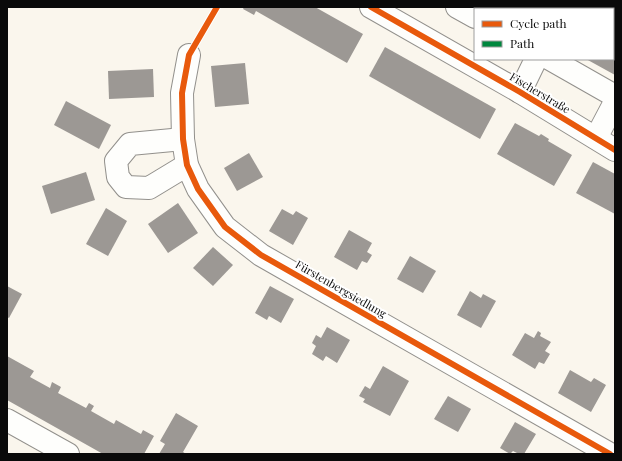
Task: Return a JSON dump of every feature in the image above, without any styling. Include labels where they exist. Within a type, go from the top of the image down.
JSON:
[{"type":"street","points":[[457,7],[474,16]]},
{"type":"street","name":"Fischerstraße","points":[[384,10],[615,150]]},
{"type":"street","name":"Fürstenbergsiedlung","points":[[189,55],[182,94],[183,139],[187,165],[198,189],[225,227],[261,256],[610,454]]},
{"type":"street","name":"Fischerstraße","points":[[520,92],[536,60]]},
{"type":"street","points":[[552,60],[615,96]]},
{"type":"street","points":[[596,138],[615,102]]},
{"type":"street","points":[[183,139],[130,144],[116,161],[118,177],[126,187],[149,188],[187,165]]},
{"type":"street","points":[[7,420],[68,454]]},
{"type":"building","points":[[244,7],[315,7],[363,34],[347,63],[256,11],[254,15],[243,9]]},
{"type":"building","points":[[614,42],[615,42],[615,75],[588,60],[614,60]]},
{"type":"building","points":[[385,47],[496,109],[480,139],[369,76]]},
{"type":"building","points":[[245,63],[249,104],[215,107],[211,66]]},
{"type":"building","points":[[153,69],[154,97],[109,99],[108,71]]},
{"type":"building","points":[[66,101],[111,125],[99,149],[54,125]]},
{"type":"building","points":[[515,123],[539,136],[541,134],[549,139],[548,141],[572,155],[554,186],[497,154]]},
{"type":"building","points":[[249,153],[263,177],[237,191],[224,168]]},
{"type":"building","points":[[593,162],[615,174],[615,214],[576,193]]},
{"type":"building","points":[[86,172],[95,200],[51,214],[42,186]]},
{"type":"building","points":[[178,203],[198,233],[168,253],[148,224]]},
{"type":"building","points":[[106,208],[127,221],[108,256],[86,244]]},
{"type":"building","points":[[282,209],[293,215],[296,211],[308,218],[293,245],[269,231]]},
{"type":"building","points":[[349,230],[372,243],[367,252],[372,255],[367,263],[362,261],[357,270],[334,257]]},
{"type":"building","points":[[213,247],[233,265],[213,286],[193,268]]},
{"type":"building","points":[[410,256],[436,271],[423,293],[397,279]]},
{"type":"building","points":[[7,286],[22,294],[9,318],[7,317]]},
{"type":"building","points":[[270,286],[294,299],[281,323],[269,316],[267,320],[255,313]]},
{"type":"building","points":[[470,291],[481,298],[483,294],[496,301],[481,328],[457,315]]},
{"type":"building","points":[[327,327],[350,340],[337,363],[326,356],[323,361],[312,354],[316,346],[312,343],[316,335],[321,338]]},
{"type":"building","points":[[538,331],[541,333],[540,336],[551,342],[545,351],[550,354],[544,364],[539,362],[535,369],[512,355],[525,333],[534,338]]},
{"type":"building","points":[[7,356],[34,371],[30,377],[50,388],[52,382],[61,387],[58,393],[86,408],[89,403],[94,406],[91,411],[114,424],[116,420],[141,434],[143,430],[154,436],[144,454],[103,454],[7,400]]},
{"type":"building","points":[[383,366],[409,381],[390,416],[363,402],[365,399],[359,396],[365,386],[370,389]]},
{"type":"building","points":[[570,370],[591,382],[594,378],[606,385],[591,412],[558,393]]},
{"type":"building","points":[[448,396],[471,409],[458,432],[434,419]]},
{"type":"building","points":[[176,413],[198,426],[183,452],[186,454],[159,454],[165,444],[160,441]]},
{"type":"building","points":[[515,422],[536,434],[524,454],[519,454],[513,451],[510,454],[500,448]]},
{"type":"cycle path","points":[[217,7],[189,55],[182,93],[183,139],[187,165],[198,189],[225,227],[261,255],[610,454]]},
{"type":"cycle path","points":[[371,7],[520,92],[615,150]]}]
